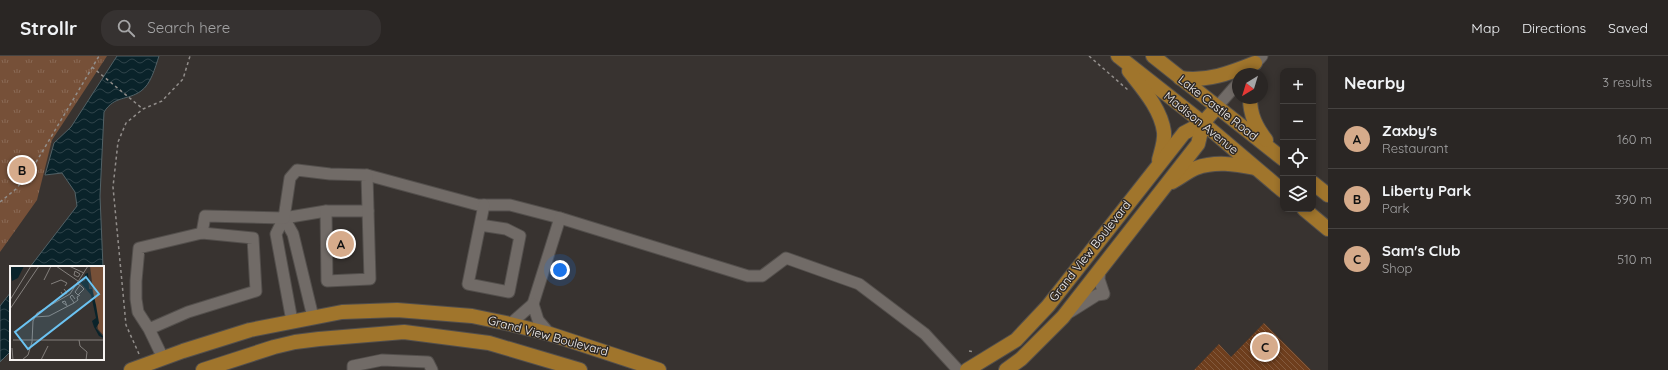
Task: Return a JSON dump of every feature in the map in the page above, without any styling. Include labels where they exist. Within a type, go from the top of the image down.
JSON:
[{"type":"main road","points":[[1118,56],[1150,98],[1161,120],[1165,134],[1163,147],[1156,167]]},
{"type":"main road","name":"Madison Avenue","points":[[1118,56],[1203,123],[1280,188]]},
{"type":"main road","name":"Lake Castle Road","points":[[1153,56],[1278,156]]},
{"type":"main road","points":[[1180,78],[1193,80],[1208,79],[1256,65]]},
{"type":"main road","points":[[1250,104],[1251,114],[1256,128],[1278,156]]},
{"type":"main road","name":"Grand View Boulevard","points":[[968,370],[1016,340],[1043,311],[1184,133],[1203,123],[1217,107]]},
{"type":"main road","name":"Grand View Boulevard","points":[[1006,370],[1021,359],[1063,318],[1198,144],[1203,123]]},
{"type":"main road","points":[[1165,187],[1195,168],[1214,164],[1232,164],[1257,169]]},
{"type":"main road","points":[[1316,185],[1328,195]]},
{"type":"main road","points":[[1308,212],[1328,229]]},
{"type":"main road","name":"Grand View Boulevard","points":[[131,370],[250,330],[342,312],[397,310],[472,316],[510,324],[550,334],[659,370]]},
{"type":"main road","name":"Grand View Boulevard","points":[[202,370],[274,347],[295,342],[404,332],[489,343],[580,370]]},
{"type":"street","points":[[1217,107],[1232,90]]},
{"type":"street","points":[[292,321],[276,234],[284,218],[290,178],[297,170],[330,174],[367,175],[478,205],[510,205],[560,218],[748,276],[762,276],[786,258],[859,284],[925,334],[958,370]]},
{"type":"street","points":[[326,211],[327,281],[370,279],[367,175]]},
{"type":"street","points":[[480,225],[506,229],[520,236],[509,292],[468,284],[484,205]]},
{"type":"street","points":[[202,233],[205,216],[284,218],[326,211],[368,211]]},
{"type":"street","points":[[284,218],[292,234],[313,317]]},
{"type":"street","points":[[510,324],[533,304],[560,218]]},
{"type":"street","points":[[149,329],[188,312],[256,292],[253,238],[202,233],[139,248],[136,299],[138,312],[149,329],[163,358]]},
{"type":"street","points":[[533,304],[538,320],[550,334]]},
{"type":"street","points":[[354,370],[353,366],[382,360],[412,364]]},
{"type":"street","points":[[374,370],[376,366],[428,362],[432,370]]},
{"type":"path","points":[[0,202],[16,189],[32,169],[99,56]]},
{"type":"path","points":[[141,360],[126,325],[113,187],[118,142],[126,123],[143,109],[162,101],[183,79],[190,56]]},
{"type":"path","points":[[1089,56],[1130,92]]},
{"type":"path","points":[[92,68],[143,109]]},
{"type":"path","points":[[969,351],[978,352]]},
{"type":"green space","points":[[0,56],[107,56],[52,140],[37,200],[0,252]]},
{"type":"water","points":[[117,56],[159,56],[152,75],[144,88],[136,94],[112,103],[104,112],[100,196],[103,266],[31,266],[77,206],[75,192],[62,173],[45,175],[54,143],[71,127]]},
{"type":"water","points":[[10,293],[10,352],[0,362],[0,306]]},
{"type":"building","points":[[1264,323],[1311,370],[1194,370],[1219,344],[1231,357]]},
{"type":"place","name":"Liberty Park","points":[[22,170]]},
{"type":"place","name":"Zaxby's","points":[[341,244]]},
{"type":"place","name":"Sam's Club","points":[[1265,347]]}]
